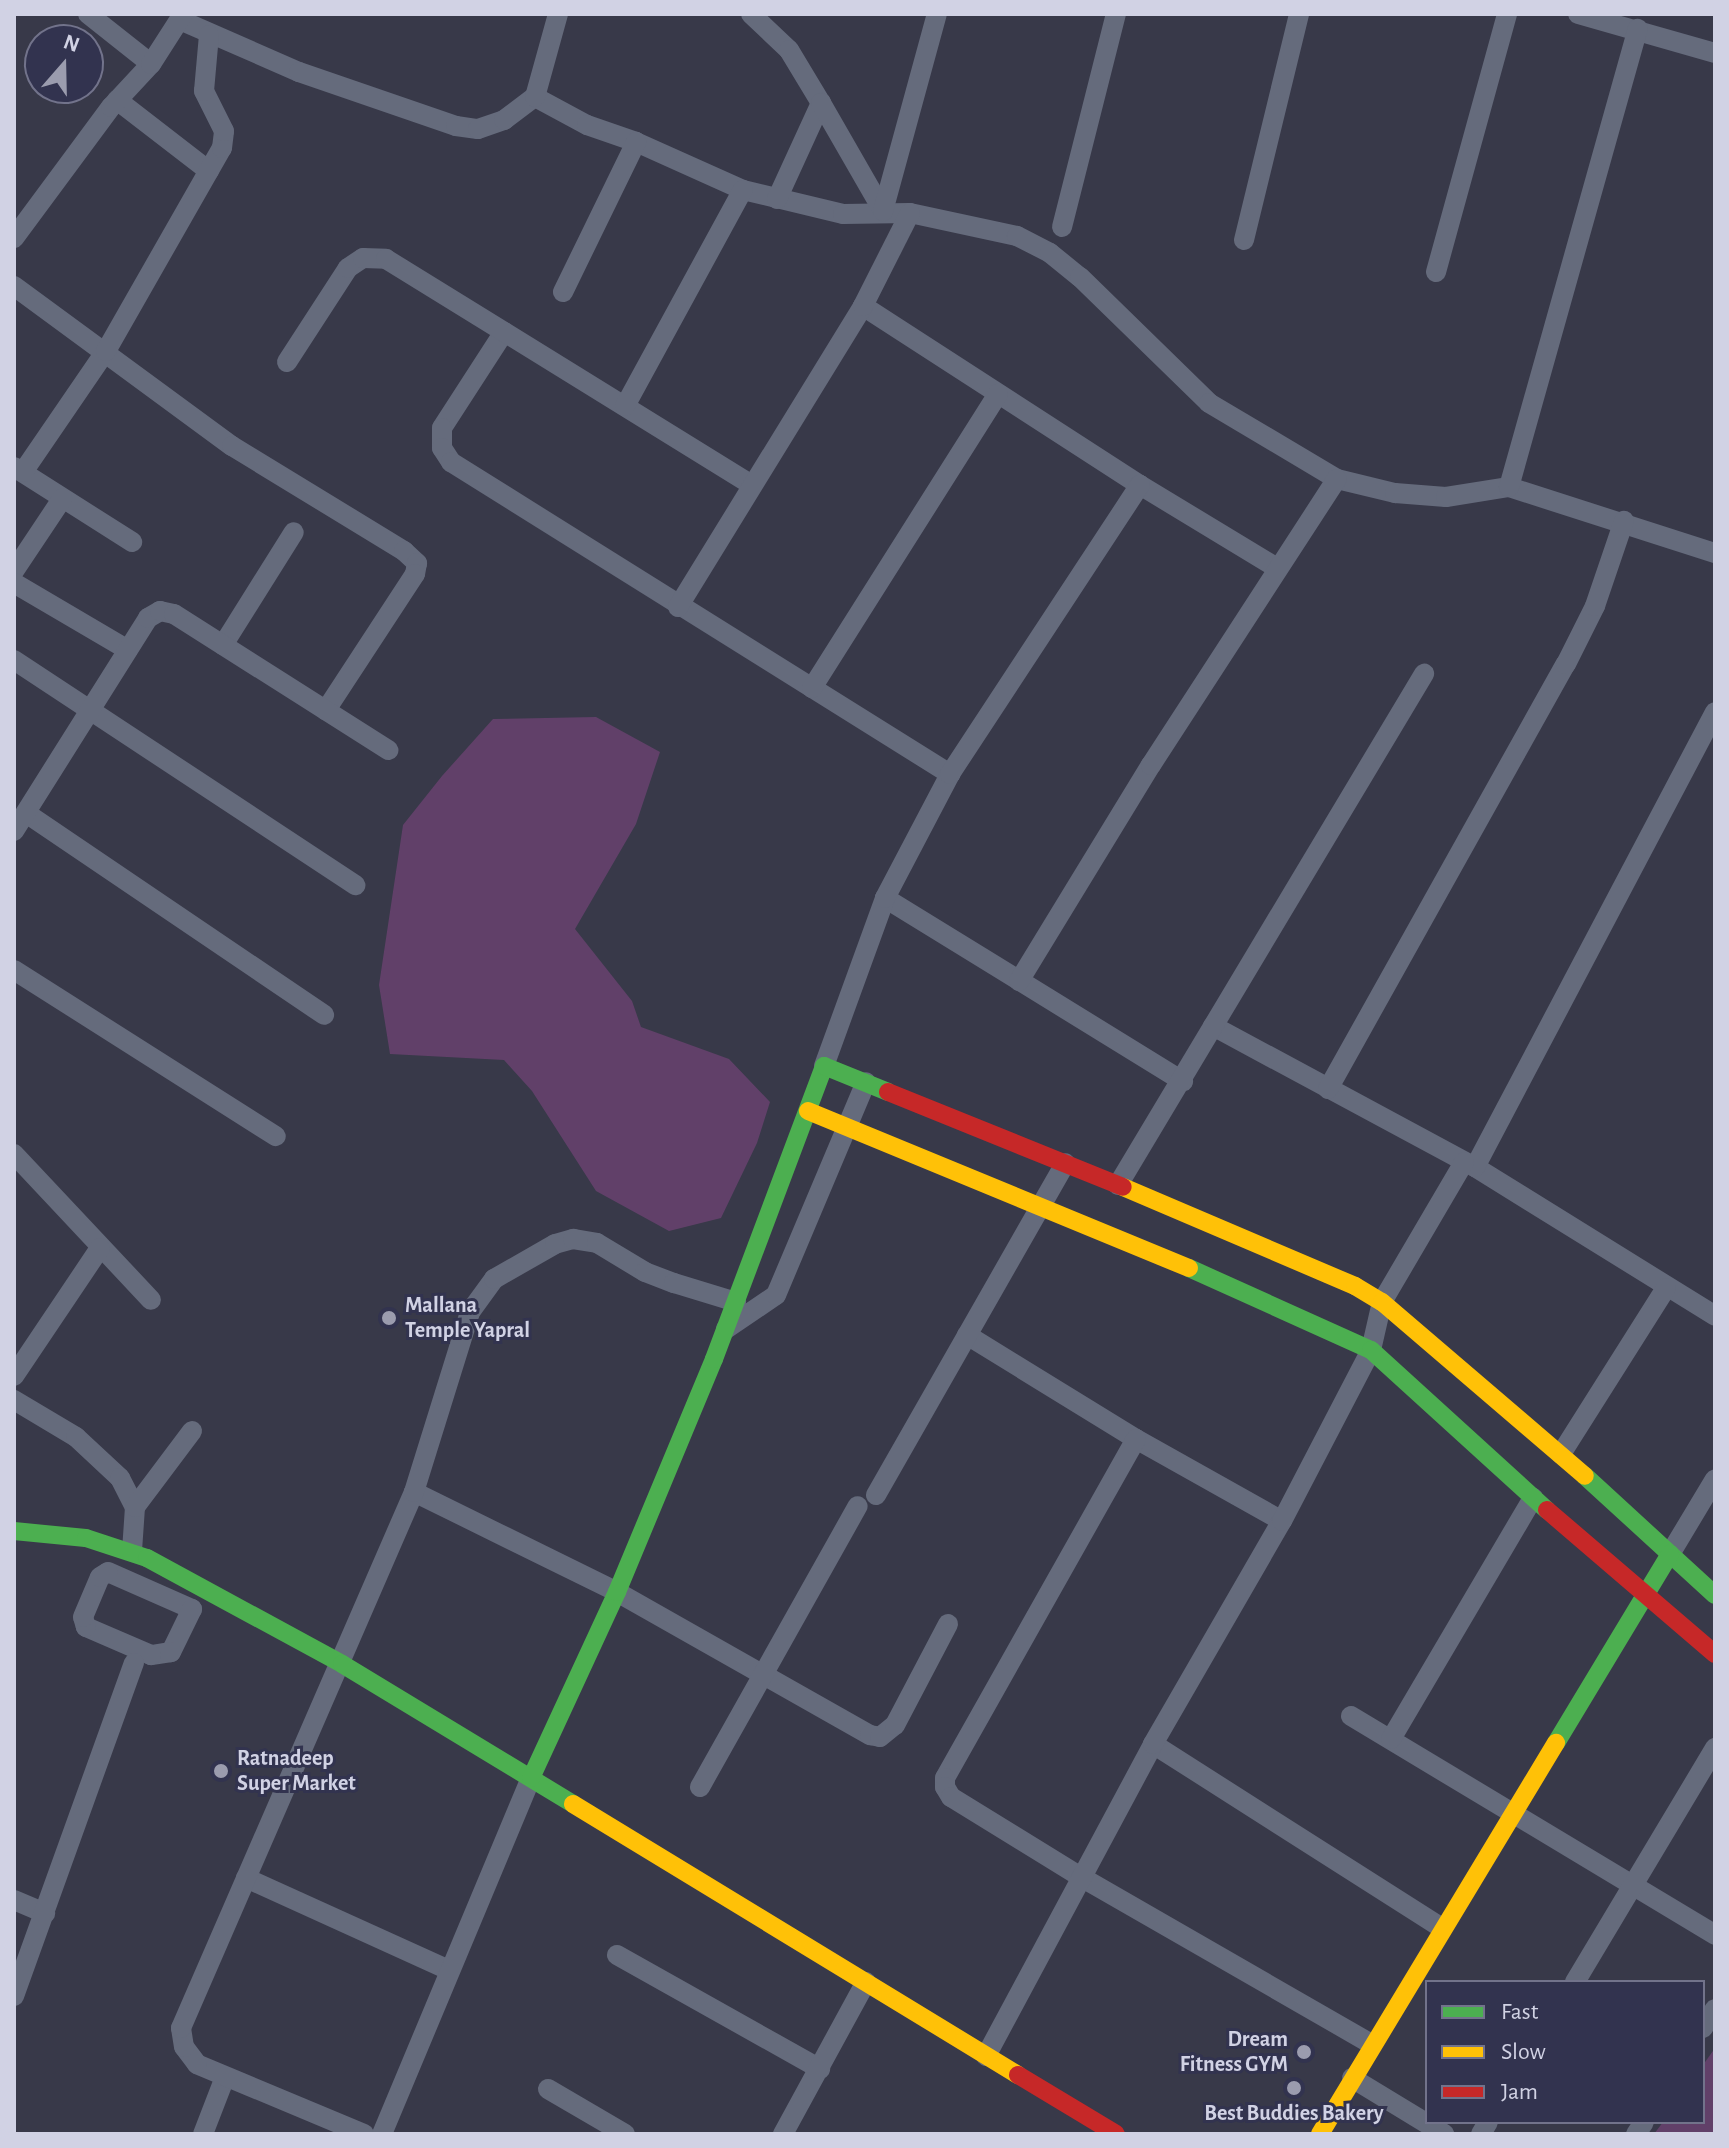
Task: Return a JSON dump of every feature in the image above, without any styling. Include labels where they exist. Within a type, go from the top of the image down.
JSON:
[{"type":"street","points":[[88,14],[151,64]]},
{"type":"street","points":[[14,238],[117,100],[151,64],[181,17],[209,35],[299,72],[456,126],[478,129],[504,120],[535,97],[558,14]]},
{"type":"street","points":[[751,14],[789,50],[883,211]]},
{"type":"street","points":[[883,211],[937,14]]},
{"type":"street","points":[[1062,227],[1116,14]]},
{"type":"street","points":[[1244,240],[1299,14]]},
{"type":"street","points":[[1436,272],[1507,14]]},
{"type":"street","points":[[1580,15],[1714,52]]},
{"type":"street","points":[[1509,487],[1638,29]]},
{"type":"street","points":[[132,542],[18,470],[106,351],[222,148],[224,131],[204,91],[209,35]]},
{"type":"street","points":[[535,97],[587,125],[636,142],[743,190],[843,214],[883,211],[910,213],[1017,236],[1050,253],[1209,403],[1337,479],[1395,493],[1446,497],[1509,487],[1624,521],[1715,553]]},
{"type":"street","points":[[117,100],[209,171]]},
{"type":"street","points":[[777,199],[821,103]]},
{"type":"street","points":[[563,292],[636,142]]},
{"type":"street","points":[[625,406],[743,190]]},
{"type":"street","points":[[678,607],[863,306],[910,213]]},
{"type":"street","points":[[287,362],[348,268],[363,258],[386,259],[752,485]]},
{"type":"street","points":[[14,286],[232,446],[404,551],[417,563],[415,574],[326,710]]},
{"type":"street","points":[[863,306],[1140,485],[1277,568]]},
{"type":"street","points":[[504,332],[442,428],[442,448],[451,462],[678,607],[950,774]]},
{"type":"street","points":[[812,688],[998,394]]},
{"type":"street","points":[[1019,981],[1277,568],[1337,479]]},
{"type":"street","points":[[382,2134],[531,1778],[617,1592],[725,1330],[885,898],[950,774],[1140,485]]},
{"type":"street","points":[[14,571],[62,499]]},
{"type":"street","points":[[1328,1089],[1566,664],[1595,606],[1624,521]]},
{"type":"street","points":[[223,645],[294,532]]},
{"type":"street","points":[[14,583],[128,650]]},
{"type":"street","points":[[14,831],[148,618],[160,611],[174,614],[388,750]]},
{"type":"street","points":[[14,660],[355,885]]},
{"type":"street","points":[[1118,1185],[1424,674]]},
{"type":"street","points":[[986,2056],[1153,1744],[1282,1521],[1371,1350],[1382,1302],[1470,1164],[1715,712]]},
{"type":"street","points":[[26,813],[324,1015]]},
{"type":"street","points":[[885,898],[1183,1081]]},
{"type":"street","points":[[14,970],[276,1136]]},
{"type":"street","points":[[1213,1026],[1470,1164],[1715,1316]]},
{"type":"street","points":[[824,1066],[1118,1185],[1355,1286],[1382,1302],[1561,1454],[1715,1595]]},
{"type":"street","points":[[725,1330],[776,1295],[866,1082]]},
{"type":"street","points":[[808,1111],[1208,1276],[1371,1350],[1533,1498],[1715,1654]]},
{"type":"street","points":[[14,1154],[151,1300]]},
{"type":"street","points":[[700,1787],[1065,1163]]},
{"type":"street","points":[[364,2134],[197,2064],[184,2047],[181,2028],[342,1664],[414,1492],[470,1312],[494,1279],[555,1244],[573,1239],[597,1243],[645,1272],[736,1302]]},
{"type":"street","points":[[14,1376],[100,1248]]},
{"type":"street","points":[[1561,1454],[1666,1288]]},
{"type":"street","points":[[967,1335],[1136,1439],[1282,1521]]},
{"type":"street","points":[[14,1400],[76,1437],[120,1478],[135,1507],[140,1554],[136,1582]]},
{"type":"street","points":[[135,1507],[192,1431]]},
{"type":"street","points":[[1136,1439],[944,1783],[951,1797],[1081,1877],[1371,2044]]},
{"type":"street","points":[[1320,2134],[1371,2044],[1715,1479]]},
{"type":"street","points":[[414,1492],[617,1592],[880,1737],[895,1725],[948,1624]]},
{"type":"street","points":[[1391,1739],[1533,1498]]},
{"type":"street","points":[[14,1531],[86,1538],[140,1554],[342,1664],[1116,2134]]},
{"type":"street","points":[[192,1609],[108,1572],[100,1577],[83,1617],[86,1627],[162,1656],[171,1652],[192,1609],[202,1588]]},
{"type":"street","points":[[14,1996],[134,1663]]},
{"type":"street","points":[[1351,1716],[1715,1935]]},
{"type":"street","points":[[1153,1744],[1442,1928]]},
{"type":"street","points":[[1576,1980],[1635,1887],[1715,1748]]},
{"type":"street","points":[[246,1878],[449,1970]]},
{"type":"street","points":[[14,1900],[45,1913]]},
{"type":"street","points":[[617,1955],[820,2069]]},
{"type":"street","points":[[783,2134],[866,1982]]},
{"type":"street","points":[[203,2134],[225,2077]]},
{"type":"street","points":[[1352,2078],[1425,2122]]},
{"type":"street","points":[[548,2089],[613,2131]]},
{"type":"shaded area","points":[[596,717],[660,752],[636,824],[575,929],[632,1001],[641,1027],[729,1059],[770,1102],[757,1143],[721,1218],[669,1231],[596,1191],[532,1091],[504,1060],[390,1054],[379,985],[403,825],[442,776],[493,719]]},
{"type":"shaded area","points":[[1715,2048],[1715,2134],[1654,2134],[1662,2124],[1705,2124],[1705,2062]]},
{"type":"traffic: fast","points":[[531,1778],[617,1592],[714,1359],[824,1066],[888,1092]]},
{"type":"traffic: fast","points":[[1189,1268],[1371,1350],[1547,1510]]},
{"type":"traffic: fast","points":[[1585,1476],[1715,1595]]},
{"type":"traffic: fast","points":[[14,1531],[86,1538],[147,1558],[342,1664],[573,1804]]},
{"type":"traffic: fast","points":[[1556,1743],[1670,1554]]},
{"type":"traffic: slow","points":[[808,1111],[1189,1268]]},
{"type":"traffic: slow","points":[[1123,1187],[1355,1286],[1382,1302],[1585,1476]]},
{"type":"traffic: slow","points":[[1320,2134],[1556,1743]]},
{"type":"traffic: slow","points":[[573,1804],[1018,2075]]},
{"type":"traffic: jam","points":[[888,1092],[1123,1187]]},
{"type":"traffic: jam","points":[[1547,1510],[1715,1654]]},
{"type":"traffic: jam","points":[[1018,2075],[1116,2134]]},
{"type":"place","name":"Mallana Temple Yapral","points":[[389,1318]]},
{"type":"place","name":"Ratnadeep Super Market","points":[[221,1771]]},
{"type":"place","name":"Dream Fitness GYM","points":[[1304,2052]]},
{"type":"place","name":"Best Buddies Bakery","points":[[1294,2088]]}]
